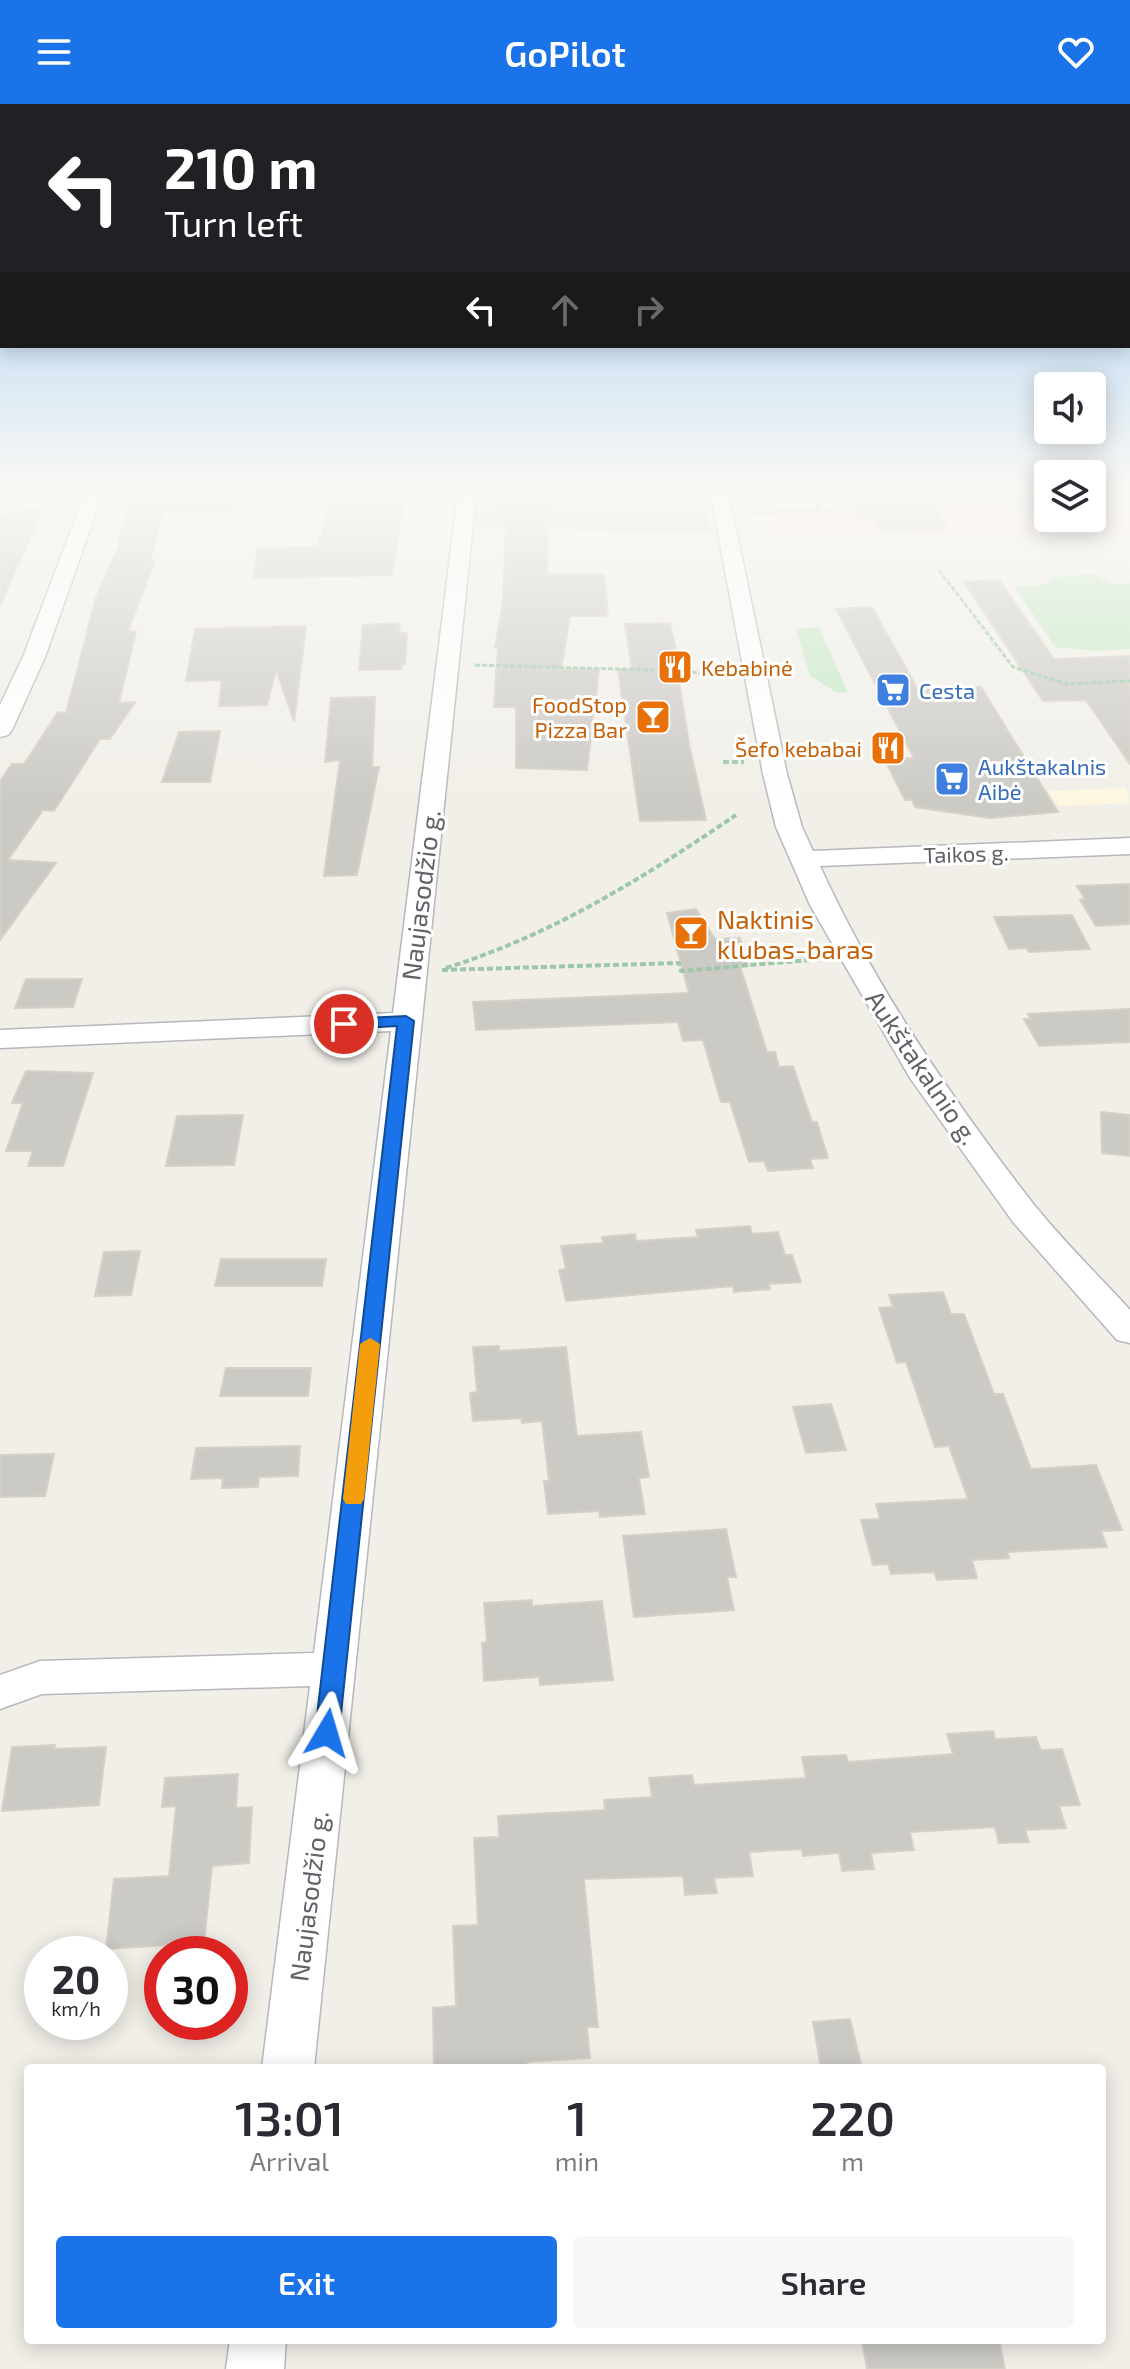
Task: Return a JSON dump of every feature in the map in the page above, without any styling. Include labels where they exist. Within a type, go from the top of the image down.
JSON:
[{"type":"street","points":[[0,730],[34,657],[58,591]]},
{"type":"street","name":"Naujasodžio g.","points":[[288,2064],[456,591]]},
{"type":"street","name":"Aukštakalnio g.","points":[[738,591],[762,717],[789,827],[852,956],[921,1072],[1025,1215],[1130,1332]]},
{"type":"street","name":"Taikos g.","points":[[802,859],[1130,846]]},
{"type":"street","points":[[0,1039],[406,1021]]},
{"type":"street","points":[[0,1692],[40,1678],[334,1669]]},
{"type":"street","points":[[255,2369],[258,2344]]},
{"type":"path","points":[[955,591],[1013,667],[1067,684],[1130,681]]},
{"type":"path","points":[[466,665],[674,670],[703,674]]},
{"type":"path","points":[[736,815],[692,846],[593,905],[520,943],[441,970],[679,963],[681,971],[852,956]]},
{"type":"shaded area","points":[[1126,788],[1130,803],[1058,806],[1049,791]]},
{"type":"green space","points":[[1017,591],[1130,591],[1130,649],[1094,651],[1055,647]]},
{"type":"green space","points":[[819,627],[848,693],[836,692],[810,676],[796,629]]},
{"type":"building","points":[[0,591],[7,591],[0,606]]},
{"type":"building","points":[[99,591],[144,591],[128,631],[136,631],[119,703],[135,702],[110,739],[100,739],[54,811],[43,810],[8,860],[56,863],[0,940],[0,781],[12,764],[24,764],[58,712],[66,713]]},
{"type":"building","points":[[503,591],[606,591],[608,612],[605,616],[570,616],[561,669],[599,669],[587,770],[516,768],[516,707],[494,707],[498,647],[495,647]]},
{"type":"building","points":[[970,591],[1006,591],[1054,659],[1130,656],[1130,764],[1086,700],[1043,701]]},
{"type":"building","points":[[872,607],[918,690],[981,687],[1058,812],[990,818],[915,807],[912,800],[905,800],[885,760],[914,758],[836,609]]},
{"type":"building","points":[[400,623],[399,633],[407,633],[405,664],[401,669],[359,670],[363,625]]},
{"type":"building","points":[[670,623],[680,669],[677,669],[689,744],[706,820],[640,821],[618,669],[632,669],[625,624]]},
{"type":"building","points":[[306,626],[294,721],[276,670],[267,705],[219,706],[222,680],[186,681],[195,629]]},
{"type":"building","points":[[375,697],[372,767],[379,767],[357,875],[324,876],[340,760],[325,762],[331,698]]},
{"type":"building","points":[[220,731],[210,782],[162,782],[179,732]]},
{"type":"building","points":[[1130,884],[1130,924],[1096,926],[1080,900],[1085,899],[1077,886]]},
{"type":"building","points":[[696,909],[715,939],[740,938],[748,966],[740,966],[767,1052],[775,1052],[779,1067],[793,1066],[812,1122],[817,1122],[828,1158],[810,1159],[813,1168],[768,1171],[764,1161],[749,1162],[730,1102],[721,1102],[703,1040],[683,1041],[678,1022],[476,1030],[473,1002],[689,993],[667,913]]},
{"type":"building","points":[[1072,915],[1090,949],[1029,952],[1027,948],[1009,949],[994,917]]},
{"type":"building","points":[[26,979],[82,979],[73,1007],[15,1008]]},
{"type":"building","points":[[1130,1009],[1130,1042],[1039,1046],[1024,1019],[1031,1019],[1028,1014]]},
{"type":"building","points":[[26,1071],[93,1073],[63,1166],[28,1166],[33,1151],[6,1151],[23,1103],[12,1103]]},
{"type":"building","points":[[1101,1112],[1130,1115],[1130,1156],[1102,1153]]},
{"type":"building","points":[[243,1115],[234,1165],[166,1166],[177,1116]]},
{"type":"building","points":[[750,1226],[752,1234],[778,1232],[785,1255],[792,1255],[801,1282],[769,1284],[770,1289],[734,1292],[733,1286],[566,1301],[559,1270],[566,1269],[561,1246],[603,1243],[602,1237],[635,1234],[636,1241],[698,1237],[696,1230]]},
{"type":"building","points":[[140,1251],[131,1295],[95,1296],[104,1252]]},
{"type":"building","points":[[221,1259],[326,1259],[322,1286],[215,1286]]},
{"type":"building","points":[[943,1292],[951,1314],[964,1314],[994,1394],[1003,1394],[1031,1469],[1096,1465],[1122,1530],[1101,1531],[1107,1547],[1007,1552],[1009,1558],[972,1560],[977,1578],[937,1580],[934,1572],[891,1574],[888,1564],[873,1565],[861,1520],[880,1519],[876,1504],[968,1499],[949,1446],[935,1447],[906,1362],[897,1363],[879,1308],[893,1307],[889,1295]]},
{"type":"building","points":[[499,1346],[499,1351],[566,1347],[577,1436],[641,1432],[649,1477],[639,1478],[645,1514],[600,1517],[599,1511],[548,1514],[544,1481],[549,1481],[542,1421],[522,1423],[521,1418],[473,1421],[470,1393],[477,1392],[473,1347]]},
{"type":"building","points":[[226,1368],[311,1368],[308,1396],[220,1396]]},
{"type":"building","points":[[831,1404],[846,1450],[806,1453],[793,1407]]},
{"type":"building","points":[[300,1446],[298,1476],[259,1477],[258,1487],[222,1488],[223,1478],[191,1479],[196,1448]]},
{"type":"building","points":[[54,1454],[45,1496],[0,1497],[0,1455]]},
{"type":"building","points":[[726,1529],[736,1577],[727,1577],[734,1610],[634,1617],[623,1536]]},
{"type":"building","points":[[532,1600],[532,1606],[602,1601],[613,1680],[540,1685],[539,1677],[484,1681],[482,1643],[487,1642],[484,1603]]},
{"type":"building","points":[[993,1731],[995,1739],[1036,1737],[1041,1750],[1062,1749],[1080,1805],[1059,1806],[1066,1828],[1025,1830],[1029,1842],[999,1843],[995,1827],[910,1832],[914,1850],[871,1853],[874,1869],[842,1871],[839,1853],[803,1856],[802,1849],[749,1852],[753,1876],[714,1878],[717,1893],[685,1895],[683,1876],[584,1879],[598,2027],[587,2027],[590,2058],[527,2064],[434,2064],[433,2008],[456,2006],[453,1926],[478,1925],[474,1838],[499,1837],[498,1816],[605,1810],[604,1800],[652,1797],[649,1778],[692,1775],[694,1785],[806,1778],[802,1757],[846,1755],[848,1762],[953,1754],[947,1734]]},
{"type":"building","points":[[55,1745],[54,1749],[106,1747],[99,1805],[2,1811],[12,1747]]},
{"type":"building","points":[[238,1774],[236,1808],[252,1807],[249,1863],[212,1866],[205,1936],[144,1936],[144,1947],[128,1948],[128,1936],[107,1936],[114,1879],[169,1876],[176,1806],[162,1807],[165,1778]]},
{"type":"building","points":[[850,2019],[861,2064],[820,2064],[813,2022]]},
{"type":"building","points":[[863,2344],[1000,2344],[1005,2369],[867,2369]]},
{"type":"slow traffic","points":[[353,1499],[370,1344]]},
{"type":"place","name":"Kebabinė","points":[[675,667]]},
{"type":"place","name":"Cesta","points":[[893,690]]},
{"type":"place","name":"FoodStop Pizza Bar","points":[[653,717]]},
{"type":"place","name":"Šefo kebabai","points":[[888,748]]},
{"type":"place","name":"Aukštakalnis Aibė","points":[[952,779]]},
{"type":"place","name":"Naktinis klubas-baras","points":[[691,933]]},
{"type":"route","points":[[327,1733],[406,1021],[344,1024]]}]
